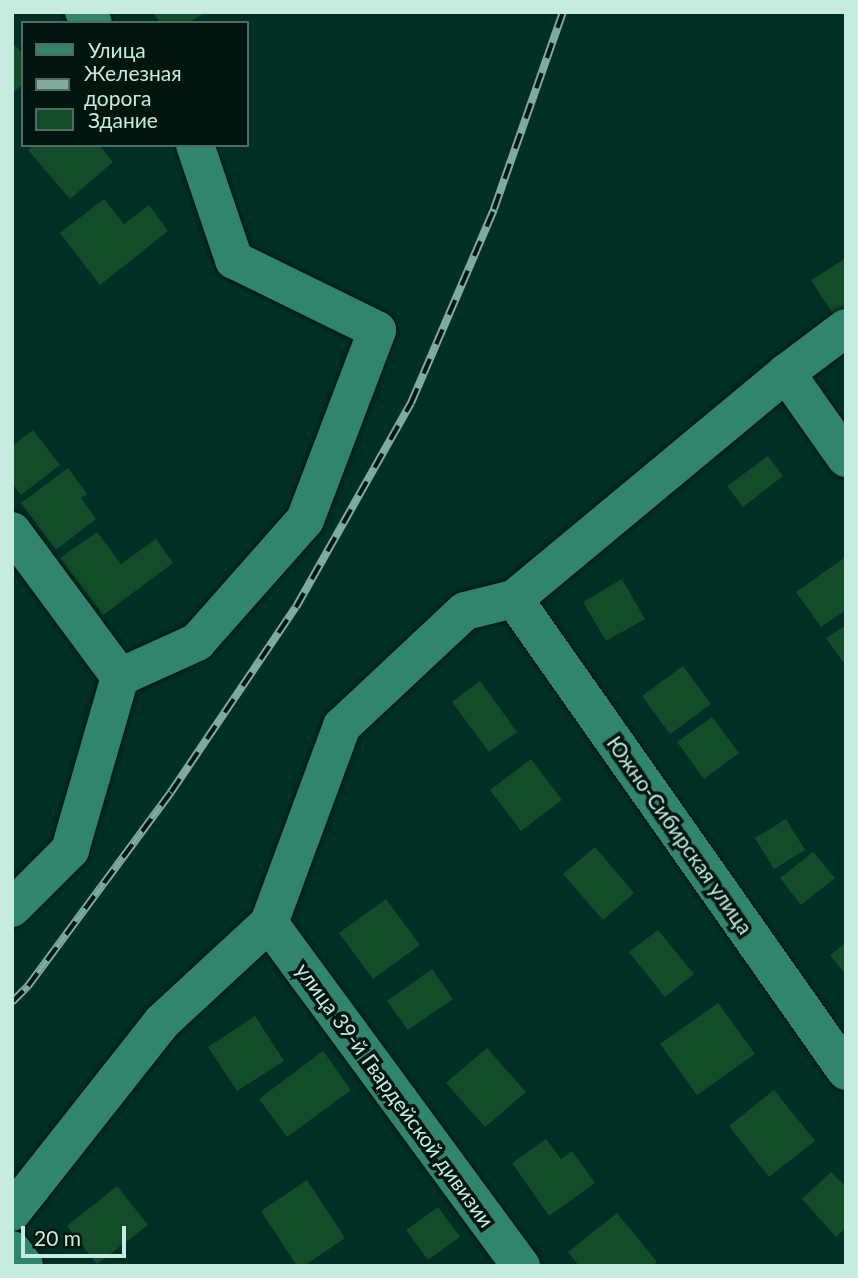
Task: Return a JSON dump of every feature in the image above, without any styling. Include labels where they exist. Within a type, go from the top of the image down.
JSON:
[{"type":"street","points":[[12,908],[70,850],[120,677],[197,642],[305,520],[377,330],[234,260],[196,147]]},
{"type":"street","points":[[12,1212],[162,1022],[270,923],[342,726],[465,611],[514,599],[786,373],[846,328]]},
{"type":"street","points":[[786,373],[846,458]]},
{"type":"street","points":[[12,531],[120,677]]},
{"type":"street","name":"Южно-Сибирская улица","points":[[514,599],[846,1071]]},
{"type":"street","name":"улица 39-й Гвардейской дивизии","points":[[270,923],[521,1266]]},
{"type":"street","points":[[12,1250],[24,1266]]},
{"type":"building","points":[[153,12],[206,12],[191,21],[159,21]]},
{"type":"building","points":[[12,42],[21,52],[21,86],[12,94]]},
{"type":"building","points":[[32,147],[101,147],[113,162],[70,199],[28,150]]},
{"type":"building","points":[[104,199],[124,224],[149,205],[168,231],[100,285],[60,233]]},
{"type":"building","points":[[846,258],[846,312],[836,319],[811,280]]},
{"type":"building","points":[[33,430],[60,465],[21,495],[12,483],[12,446]]},
{"type":"building","points":[[768,456],[783,476],[743,507],[727,486]]},
{"type":"building","points":[[68,468],[87,494],[81,498],[96,519],[56,550],[21,503]]},
{"type":"building","points":[[97,532],[121,564],[156,539],[173,563],[103,615],[60,558]]},
{"type":"building","points":[[844,558],[846,610],[821,627],[796,592]]},
{"type":"building","points":[[622,579],[645,619],[606,641],[583,602]]},
{"type":"building","points":[[846,625],[846,666],[826,638]]},
{"type":"building","points":[[683,666],[711,704],[670,734],[642,696]]},
{"type":"building","points":[[480,681],[517,732],[489,752],[452,702]]},
{"type":"building","points":[[712,717],[739,753],[704,779],[677,742]]},
{"type":"building","points":[[531,759],[562,800],[521,831],[490,790]]},
{"type":"building","points":[[786,819],[805,850],[774,869],[755,838]]},
{"type":"building","points":[[595,847],[634,893],[603,920],[563,874]]},
{"type":"building","points":[[813,852],[835,878],[801,905],[780,878]]},
{"type":"building","points":[[386,899],[420,945],[373,979],[339,933]]},
{"type":"building","points":[[658,930],[694,974],[665,997],[629,952]]},
{"type":"building","points":[[846,943],[846,975],[830,955]]},
{"type":"building","points":[[432,969],[453,999],[408,1030],[387,1001]]},
{"type":"building","points":[[718,1003],[755,1054],[697,1095],[660,1044]]},
{"type":"building","points":[[255,1016],[284,1061],[237,1091],[208,1047]]},
{"type":"building","points":[[487,1048],[526,1092],[485,1127],[446,1083]]},
{"type":"building","points":[[323,1051],[351,1090],[287,1137],[259,1099]]},
{"type":"building","points":[[774,1090],[815,1141],[769,1177],[729,1126]]},
{"type":"building","points":[[546,1139],[561,1159],[572,1151],[595,1183],[549,1216],[512,1163]]},
{"type":"building","points":[[831,1172],[846,1187],[846,1228],[836,1237],[802,1199]]},
{"type":"building","points":[[307,1180],[345,1238],[304,1266],[297,1266],[261,1211]]},
{"type":"building","points":[[117,1186],[148,1225],[97,1264],[67,1226]]},
{"type":"building","points":[[438,1207],[460,1237],[428,1260],[406,1230]]},
{"type":"building","points":[[617,1213],[657,1262],[652,1266],[579,1266],[568,1252]]},
{"type":"railway","points":[[12,1002],[28,986],[171,792],[296,607],[411,403],[494,209],[563,12]]}]
